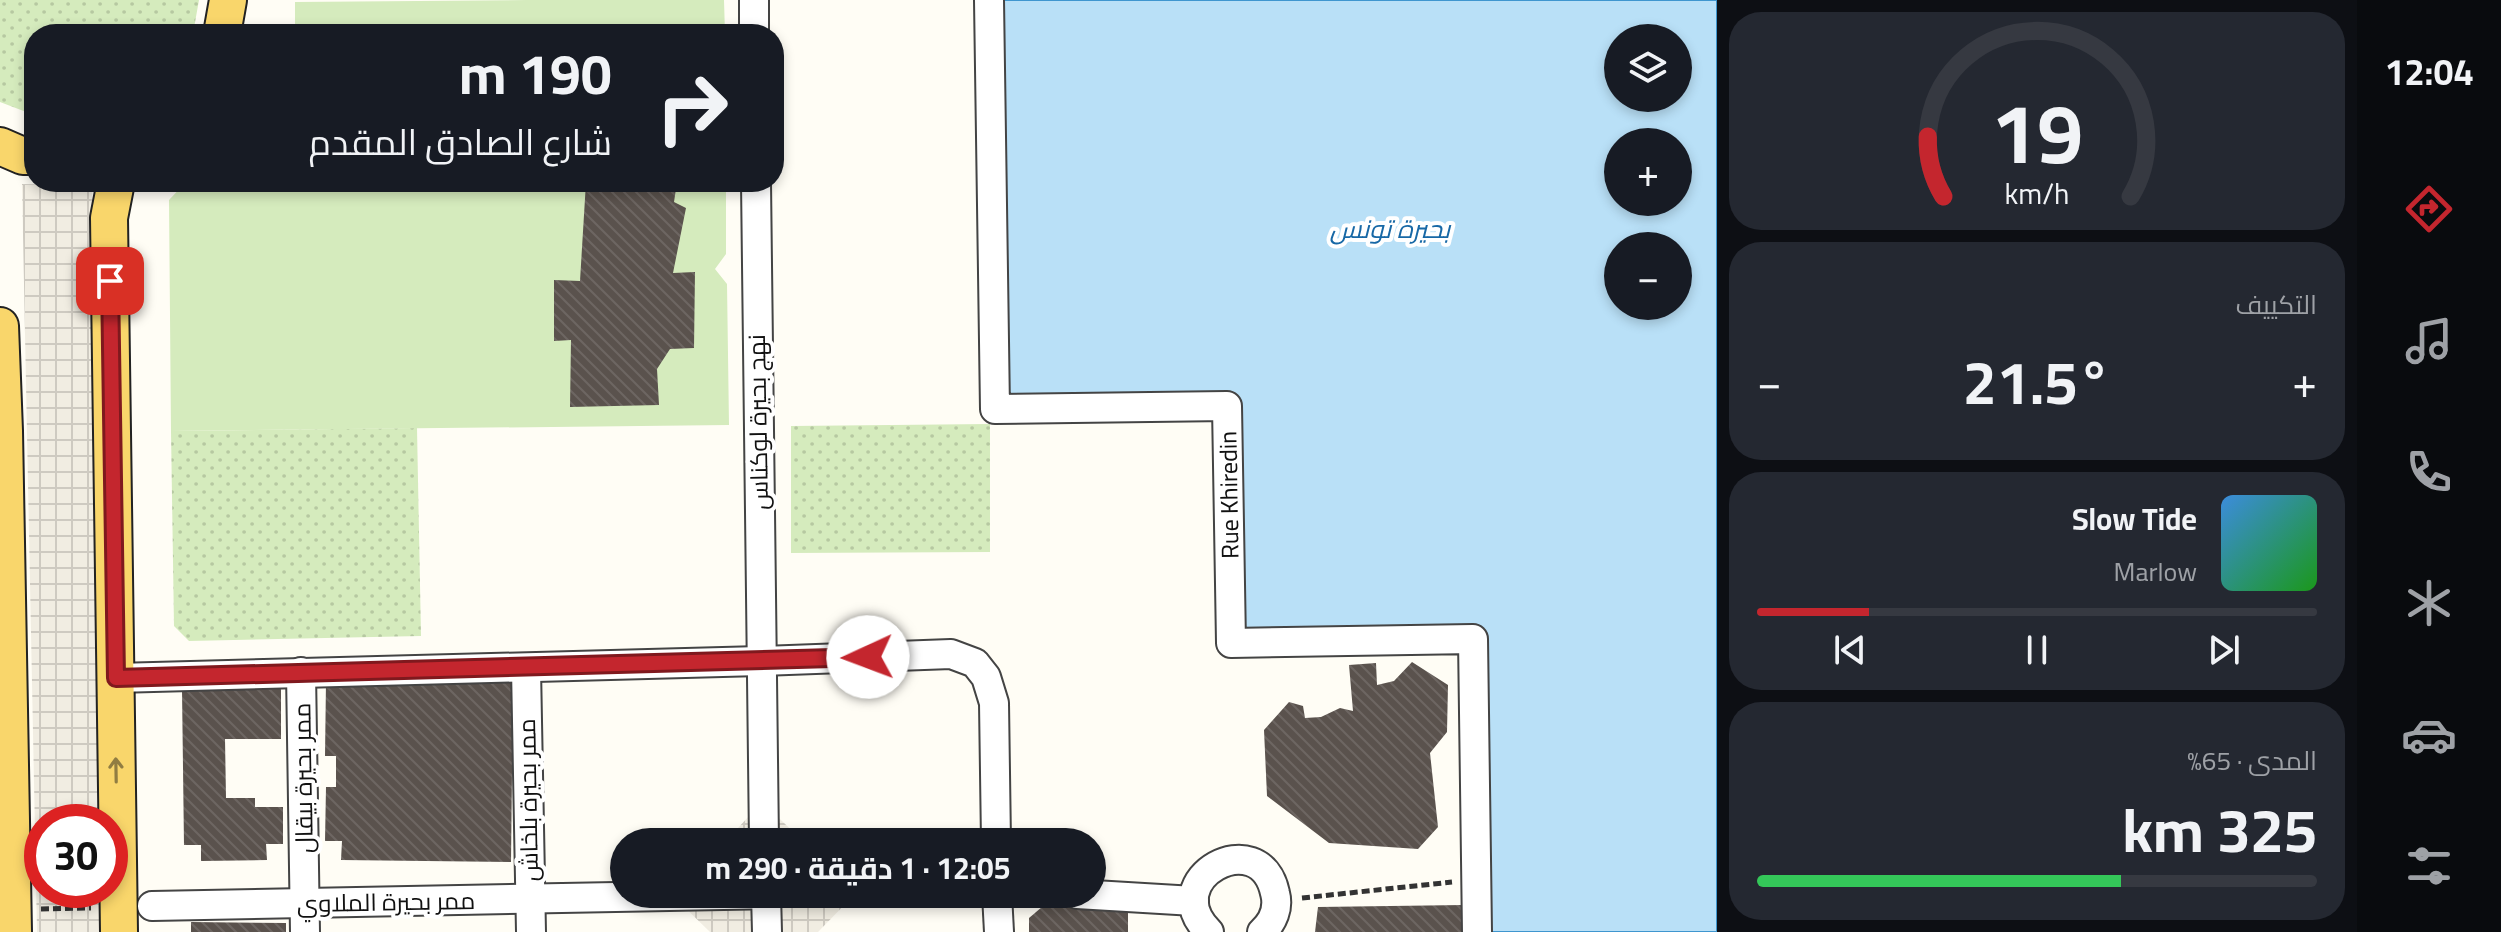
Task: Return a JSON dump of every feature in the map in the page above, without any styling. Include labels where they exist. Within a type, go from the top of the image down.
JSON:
[{"type":"main road","points":[[224,24],[228,0]]},
{"type":"main road","points":[[0,146],[24,156]]},
{"type":"main road","points":[[114,192],[109,218],[116,678],[129,915]]},
{"type":"main road","points":[[0,326],[4,431],[4,688],[13,920]]},
{"type":"street","points":[[754,0],[754,24]]},
{"type":"street","name":"Rue Khiredin","points":[[989,0],[995,409],[1227,406],[1231,643],[1473,639],[1477,932]]},
{"type":"street","name":"نهج بحيرة لوكناس","points":[[756,192],[764,828]]},
{"type":"street","points":[[116,678],[951,654],[975,663],[986,677],[994,703],[996,828]]},
{"type":"street","name":"ممر بحيرة بلخاش","points":[[526,668],[531,932]]},
{"type":"street","name":"ممر بحيرة بيقال","points":[[301,672],[305,932]]},
{"type":"street","points":[[1209,932],[1197,917],[1194,901],[1197,885],[1206,871],[1219,862],[1236,859],[1251,862],[1265,871],[1274,884],[1277,900],[1274,916],[1262,932]]},
{"type":"street","points":[[1106,896],[1194,901]]},
{"type":"street","name":"ممر بحيرة الملاوي","points":[[129,915],[305,904],[610,898]]},
{"type":"street","points":[[766,908],[767,932]]},
{"type":"street","points":[[998,908],[999,932]]},
{"type":"path","points":[[1277,900],[1476,880]]},
{"type":"path","points":[[13,920],[129,915]]},
{"type":"green space","points":[[0,0],[199,0],[195,24],[24,24],[24,111],[0,102]]},
{"type":"green space","points":[[724,0],[725,24],[295,24],[295,2]]},
{"type":"green space","points":[[177,192],[726,192],[726,254],[715,269],[727,284],[729,425],[171,431],[169,200]]},
{"type":"green space","points":[[990,424],[990,552],[791,553],[791,426]]},
{"type":"green space","points":[[417,428],[421,636],[189,641],[174,626],[171,431]]},
{"type":"shaded area","points":[[22,184],[24,192],[92,192],[104,804],[34,804]]},
{"type":"shaded area","points":[[762,802],[789,828],[738,828]]},
{"type":"shaded area","points":[[37,908],[105,908],[106,932],[37,932]]},
{"type":"shaded area","points":[[685,908],[841,908],[818,932],[710,932]]},
{"type":"water","name":"بحيرة تونس","points":[[995,0],[1717,0],[1717,932],[1478,932],[1474,629],[1234,633],[1230,392],[995,396]]},
{"type":"building","points":[[585,192],[676,192],[674,202],[686,208],[673,273],[695,272],[694,348],[670,349],[657,369],[659,405],[570,407],[571,340],[554,341],[554,280],[580,281]]},
{"type":"building","points":[[1412,662],[1448,685],[1447,732],[1430,753],[1438,827],[1418,849],[1329,843],[1267,796],[1264,730],[1289,702],[1303,706],[1305,718],[1321,717],[1340,708],[1353,711],[1349,665],[1376,663],[1377,685],[1394,681]]},
{"type":"building","points":[[326,681],[513,682],[511,862],[341,860],[342,841],[325,841],[326,787],[336,787],[336,756],[325,756]]},
{"type":"building","points":[[281,689],[281,739],[225,739],[226,798],[255,798],[255,807],[283,807],[283,844],[266,844],[267,860],[201,861],[201,845],[184,845],[182,690]]},
{"type":"building","points":[[1128,905],[1128,932],[1029,932],[1029,918],[1041,908],[1106,908],[1106,906]]},
{"type":"building","points":[[1463,905],[1463,932],[1315,932],[1318,907]]},
{"type":"building","points":[[191,922],[286,923],[286,932],[191,932]]},
{"type":"route","points":[[110,281],[116,678],[868,657]]}]
